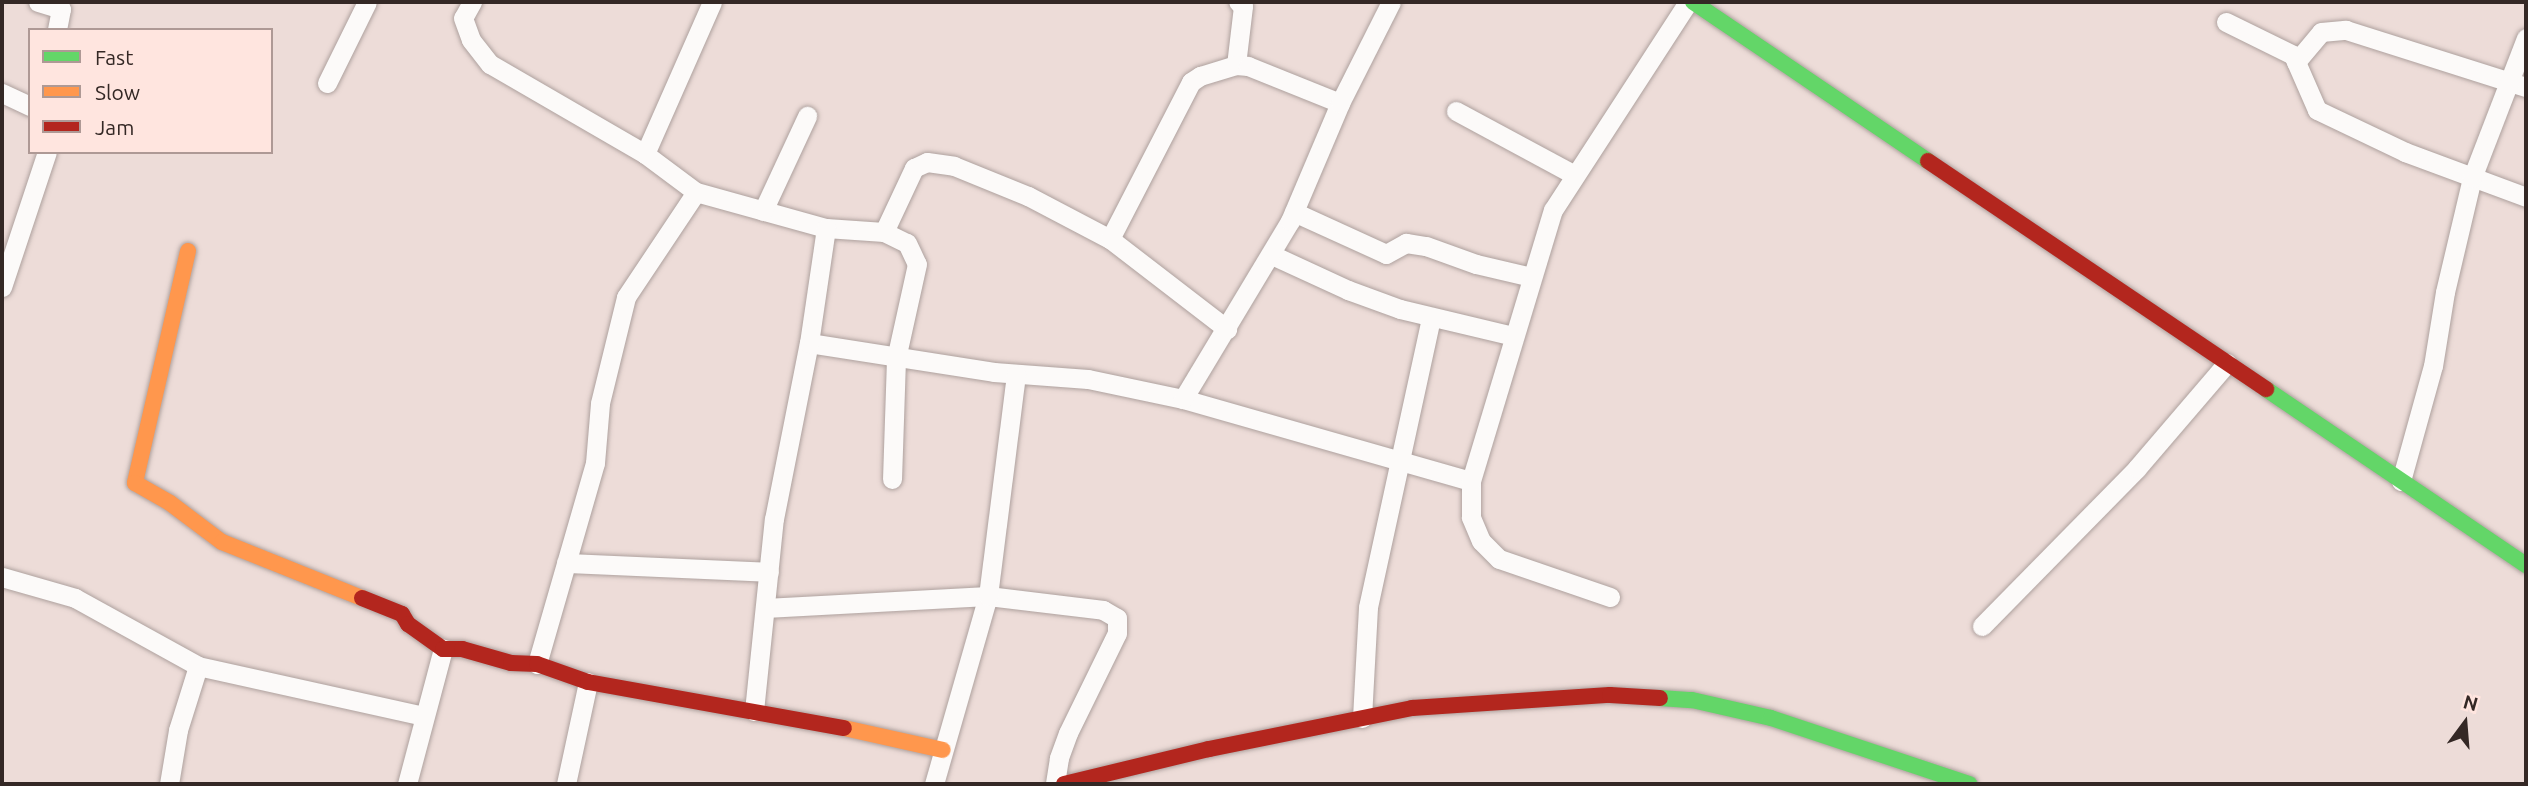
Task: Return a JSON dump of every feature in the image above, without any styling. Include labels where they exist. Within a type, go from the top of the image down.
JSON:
[{"type":"street","points":[[38,2],[61,9],[57,28]]},
{"type":"street","points":[[327,83],[367,2]]},
{"type":"street","points":[[472,2],[464,18],[471,40],[490,64],[645,154],[695,192],[826,228],[884,232],[907,243],[917,264],[897,359],[892,479]]},
{"type":"street","points":[[645,154],[712,2]]},
{"type":"street","points":[[1236,65],[1243,6],[1238,2]]},
{"type":"street","points":[[1183,399],[1272,255],[1294,212],[1340,103],[1391,2]]},
{"type":"street","points":[[1610,597],[1499,559],[1481,541],[1471,517],[1471,481],[1553,210],[1573,174],[1688,2]]},
{"type":"street","points":[[1693,2],[2526,565]]},
{"type":"street","points":[[2226,22],[2293,55],[2317,110],[2405,152],[2526,197]]},
{"type":"street","points":[[2296,62],[2321,32],[2346,30],[2508,79],[2526,87]]},
{"type":"street","points":[[2401,481],[2433,366],[2445,292],[2472,178],[2526,38]]},
{"type":"street","points":[[1110,239],[1191,82],[1200,76],[1236,65],[1248,66],[1340,103]]},
{"type":"street","points":[[2,93],[28,105]]},
{"type":"street","points":[[1456,111],[1573,174]]},
{"type":"street","points":[[763,211],[807,116]]},
{"type":"street","points":[[2,288],[46,154]]},
{"type":"street","points":[[884,232],[914,168],[927,162],[954,166],[1028,196],[1110,239],[1227,329]]},
{"type":"street","points":[[537,664],[595,463],[600,403],[625,297],[695,192]]},
{"type":"street","points":[[1294,212],[1386,254],[1406,243],[1426,246],[1476,264],[1531,277]]},
{"type":"street","points":[[754,711],[774,519],[809,343],[826,228]]},
{"type":"street","points":[[188,251],[135,483],[170,503],[222,542],[402,614],[408,624],[443,649],[461,649],[511,663],[537,664],[588,682],[890,736],[943,750]]},
{"type":"street","points":[[1272,255],[1348,290],[1431,318],[1513,336]]},
{"type":"street","points":[[1362,718],[1367,607],[1431,318]]},
{"type":"street","points":[[809,343],[897,359],[1016,374],[1088,379],[1183,399],[1471,481]]},
{"type":"street","points":[[1982,626],[2137,468],[2227,363]]},
{"type":"street","points":[[934,784],[988,596],[1016,374]]},
{"type":"street","points":[[566,563],[769,572]]},
{"type":"street","points":[[2,577],[75,598],[198,666],[424,716]]},
{"type":"street","points":[[765,608],[988,596],[1103,610],[1117,618],[1117,633],[1068,733],[1059,758],[1055,784]]},
{"type":"street","points":[[407,784],[443,649]]},
{"type":"street","points":[[169,784],[178,730],[198,666]]},
{"type":"street","points":[[566,784],[588,682]]},
{"type":"street","points":[[1064,784],[1196,752],[1412,708],[1610,695],[1692,700],[1772,718],[1969,784]]},
{"type":"traffic: fast","points":[[1693,2],[1928,161]]},
{"type":"traffic: fast","points":[[2266,389],[2526,565]]},
{"type":"traffic: fast","points":[[1660,698],[1692,700],[1771,718],[1969,784]]},
{"type":"traffic: slow","points":[[188,251],[135,483],[170,503],[222,542],[362,598]]},
{"type":"traffic: slow","points":[[844,728],[943,750]]},
{"type":"traffic: jam","points":[[1928,161],[2266,389]]},
{"type":"traffic: jam","points":[[362,598],[402,614],[408,624],[443,649],[462,649],[511,663],[537,664],[588,682],[844,728]]},
{"type":"traffic: jam","points":[[1064,784],[1209,749],[1412,708],[1610,695],[1660,698]]}]
